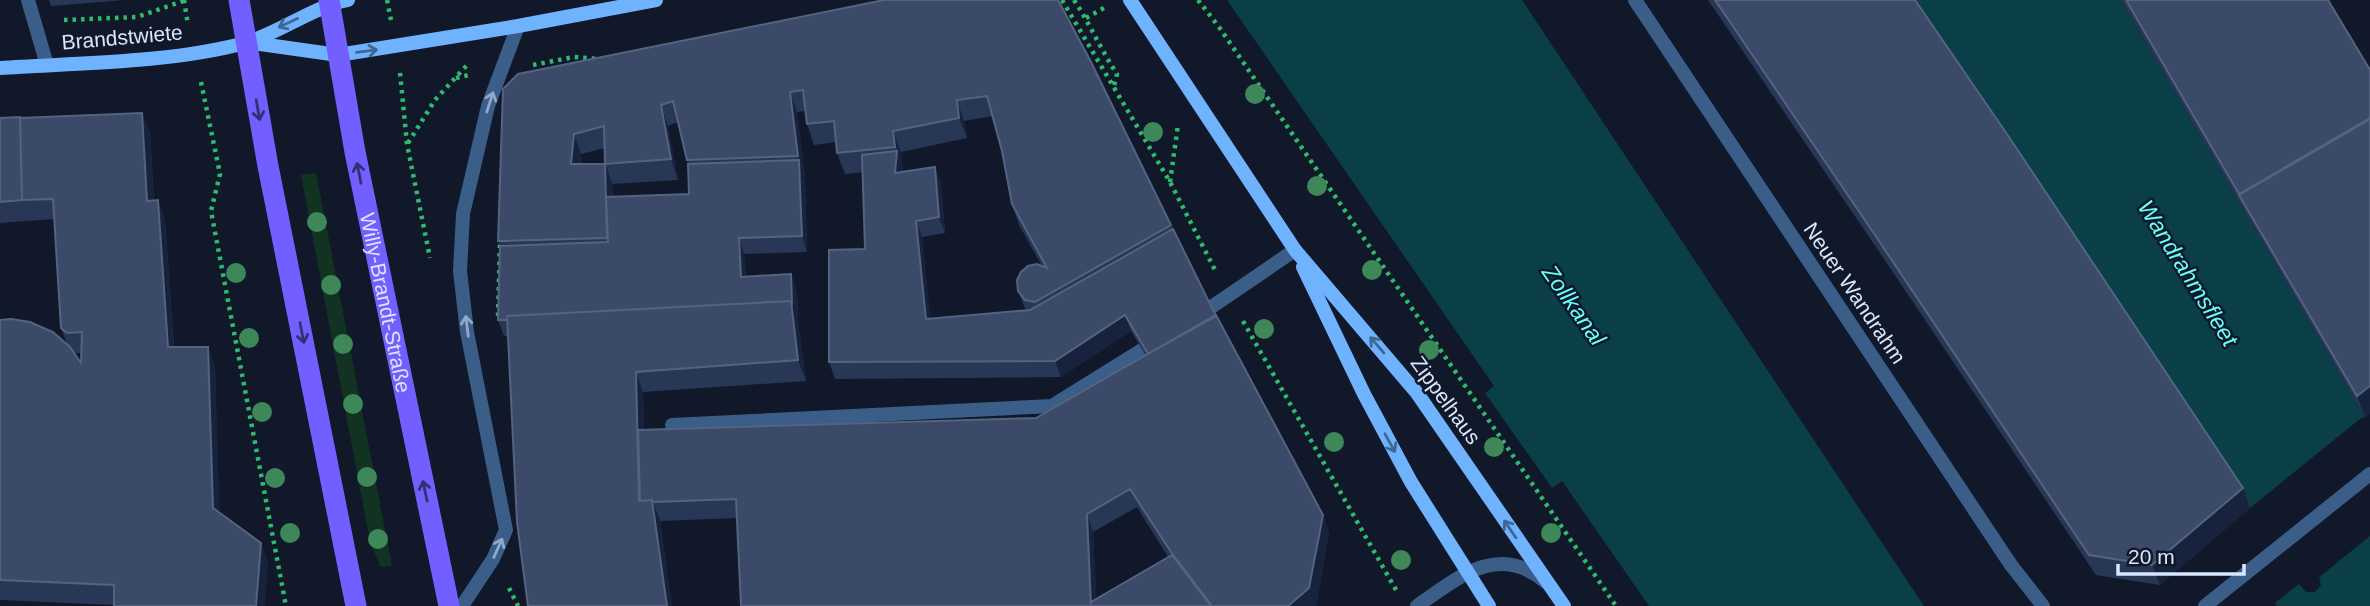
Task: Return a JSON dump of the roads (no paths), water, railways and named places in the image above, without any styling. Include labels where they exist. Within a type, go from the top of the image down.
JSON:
[{"type":"main road","points":[[239,0],[270,173],[356,606]]},
{"type":"main road","name":"Brandstwiete","points":[[246,42],[338,55],[519,26],[656,0]]},
{"type":"main road","name":"Zippelhaus","points":[[1130,0],[1295,250],[1417,393],[1564,606]]},
{"type":"main road","name":"Brandstwiete","points":[[0,68],[148,58],[246,42],[335,1]]},
{"type":"main road","name":"Willy-Brandt-Straße","points":[[335,1],[338,55],[357,163],[449,606]]},
{"type":"main road","name":"Zippelhaus","points":[[1295,250],[1380,426],[1411,482],[1489,606]]},
{"type":"street","points":[[28,0],[47,65]]},
{"type":"street","name":"Neuer Wandrahm","points":[[1635,0],[2003,554],[2043,606]]},
{"type":"street","points":[[462,606],[493,559],[506,530],[467,331],[460,271],[463,214],[488,106],[519,26]]},
{"type":"street","points":[[1210,308],[1295,250]]},
{"type":"street","points":[[672,425],[1052,407],[1142,349]]},
{"type":"street","points":[[2205,606],[2370,474]]},
{"type":"street","points":[[1417,606],[1467,572],[1488,565],[1510,565],[1538,575],[1549,585]]},
{"type":"water","name":"Zollkanal","points":[[1227,0],[1522,0],[1924,606],[1649,606],[1562,481],[1552,488],[1485,393],[1494,386]]},
{"type":"water","name":"Wandrahmsfleet","points":[[1909,0],[2121,0],[2365,417],[2360,419],[2370,431],[2370,606],[2277,606],[2275,603],[2299,584],[2306,592],[2315,592],[2321,585],[2319,577],[2313,582],[2250,508]]}]
